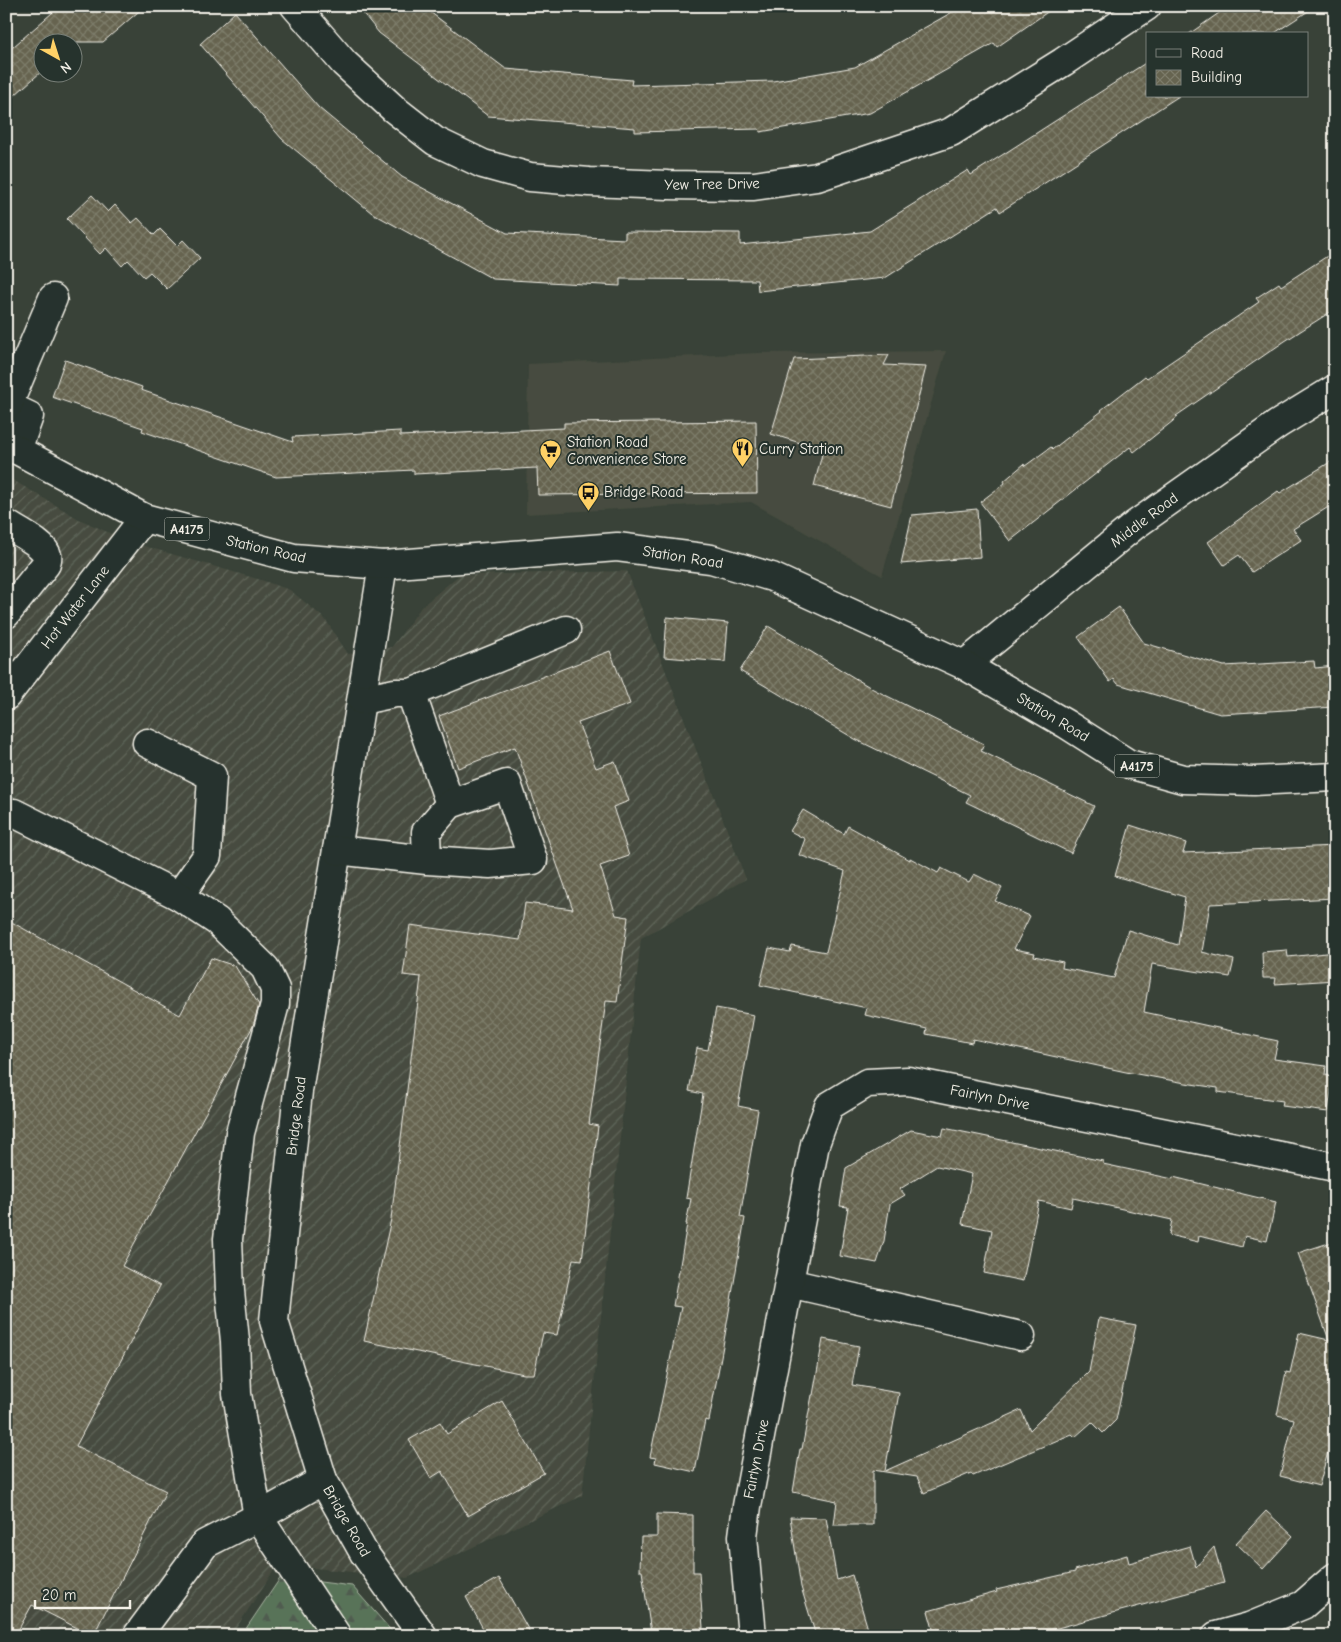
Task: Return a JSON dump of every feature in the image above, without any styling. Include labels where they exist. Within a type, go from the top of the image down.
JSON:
[{"type":"street","name":"Yew Tree Drive","points":[[296,6],[344,63],[394,109],[435,141],[482,164],[530,177],[658,185],[754,186],[817,177],[951,132],[1054,68],[1147,6]]},
{"type":"street","points":[[11,447],[30,416],[7,405],[53,298]]},
{"type":"street","name":"Middle Road","points":[[964,665],[1135,525],[1278,424],[1335,389]]},
{"type":"street","name":"Station Road","points":[[11,447],[144,518],[294,558],[383,565],[617,547],[711,559],[772,577],[964,665],[1066,724],[1129,764],[1183,779],[1254,781],[1335,777]]},
{"type":"street","name":"Hot Water Lane","points":[[6,696],[144,518]]},
{"type":"street","points":[[6,524],[36,542],[48,556],[46,564],[6,614]]},
{"type":"street","name":"Bridge Road","points":[[383,565],[298,1091],[274,1321],[323,1480],[364,1552],[423,1636]]},
{"type":"street","points":[[362,700],[395,693],[411,694],[566,630]]},
{"type":"street","points":[[411,694],[450,804]]},
{"type":"street","points":[[147,743],[212,776],[207,856],[179,896]]},
{"type":"street","points":[[337,850],[428,860],[490,864],[533,860],[507,784],[450,804],[426,832],[428,860]]},
{"type":"street","points":[[6,813],[14,813],[179,896],[217,921],[265,968],[275,988],[273,1013],[240,1133],[228,1239],[237,1394],[258,1517],[337,1636]]},
{"type":"street","name":"Fairlyn Drive","points":[[752,1636],[743,1536],[747,1506],[815,1144],[829,1106],[866,1083],[908,1081],[1335,1167]]},
{"type":"street","points":[[789,1283],[1021,1336]]},
{"type":"street","points":[[137,1636],[205,1544],[258,1517],[323,1480]]},
{"type":"street","points":[[1216,1636],[1249,1627],[1303,1605],[1335,1577]]},
{"type":"shaded area","points":[[946,351],[882,576],[751,502],[526,514],[528,364],[757,353]]},
{"type":"shaded area","points":[[6,476],[79,519],[127,541],[290,590],[325,619],[348,654],[392,647],[422,606],[459,575],[627,571],[746,879],[641,938],[582,1496],[407,1578],[278,1564],[231,1636],[6,1636]]},
{"type":"green space","points":[[281,1577],[352,1586],[396,1636],[241,1636]]},
{"type":"building","points":[[60,6],[145,6],[103,42],[82,42],[82,32],[32,32],[32,80],[6,103],[6,53]]},
{"type":"building","points":[[357,6],[422,6],[506,69],[632,80],[631,85],[773,81],[855,67],[963,6],[1056,6],[997,47],[994,43],[870,113],[760,132],[759,129],[635,132],[635,128],[488,116],[379,33]]},
{"type":"building","points":[[1229,6],[1316,6],[1276,32],[1192,32]]},
{"type":"building","points":[[235,12],[319,108],[402,177],[507,233],[625,239],[625,232],[740,233],[740,245],[870,231],[968,170],[971,175],[1146,63],[1146,98],[1176,98],[1000,212],[997,207],[885,278],[758,291],[757,280],[620,279],[620,286],[493,279],[372,213],[282,139],[200,44]]},
{"type":"building","points":[[92,195],[108,212],[115,205],[132,223],[138,218],[154,235],[160,229],[177,246],[183,240],[200,258],[167,289],[150,272],[144,277],[128,260],[122,266],[106,248],[100,254],[67,219]]},
{"type":"building","points":[[1335,251],[1335,309],[1176,416],[1178,417],[1134,452],[1130,447],[1010,541],[980,502],[1005,483],[1004,481],[1024,464],[1025,466],[1051,447],[1053,449],[1145,376],[1147,378],[1259,302],[1256,298],[1279,283],[1281,286]]},
{"type":"building","points":[[889,355],[884,365],[926,367],[891,506],[814,486],[823,450],[771,434],[794,359]]},
{"type":"building","points":[[65,360],[142,387],[141,390],[293,442],[292,437],[400,431],[400,436],[564,428],[564,423],[756,421],[757,493],[538,495],[537,468],[414,474],[414,470],[276,477],[142,431],[143,428],[52,397]]},
{"type":"building","points":[[1335,459],[1335,503],[1293,529],[1301,540],[1252,572],[1239,555],[1224,565],[1208,542],[1278,491],[1280,493]]},
{"type":"building","points":[[977,509],[980,557],[901,564],[912,515]]},
{"type":"building","points":[[1119,607],[1144,643],[1224,666],[1314,661],[1315,668],[1335,666],[1335,707],[1220,714],[1118,684],[1114,679],[1110,682],[1078,637]]},
{"type":"building","points":[[667,617],[728,623],[725,662],[664,657]]},
{"type":"building","points":[[768,626],[873,689],[984,744],[981,751],[1094,806],[1071,853],[966,802],[970,795],[855,739],[740,671]]},
{"type":"building","points":[[610,651],[630,704],[578,723],[596,768],[615,761],[629,801],[613,807],[629,856],[600,866],[616,915],[628,917],[617,1002],[606,1001],[589,1124],[598,1126],[582,1260],[573,1259],[557,1335],[543,1333],[534,1374],[524,1374],[364,1341],[391,1219],[421,977],[403,975],[410,925],[520,940],[525,903],[573,909],[515,747],[458,768],[439,716]]},
{"type":"building","points":[[803,810],[844,834],[848,826],[938,873],[941,868],[969,882],[974,874],[1002,888],[995,901],[1030,916],[1014,949],[1035,953],[1034,956],[1063,962],[1062,968],[1114,978],[1128,930],[1178,945],[1185,897],[1115,876],[1130,825],[1186,843],[1183,853],[1335,846],[1335,898],[1210,904],[1202,952],[1234,960],[1230,977],[1152,964],[1144,1012],[1278,1041],[1274,1059],[1326,1066],[1325,1075],[1333,1076],[1328,1112],[1282,1106],[1283,1101],[1218,1092],[1218,1088],[1126,1072],[973,1039],[972,1043],[926,1034],[927,1029],[865,1015],[867,1008],[760,985],[769,948],[790,952],[792,946],[826,952],[845,871],[799,855],[805,839],[790,831]]},
{"type":"building","points":[[6,919],[180,1015],[211,958],[235,966],[259,1005],[253,1026],[122,1266],[160,1286],[76,1446],[166,1491],[93,1636],[32,1605],[15,1636],[6,1636]]},
{"type":"building","points":[[1287,950],[1288,957],[1335,952],[1335,980],[1275,984],[1276,978],[1263,978],[1262,952]]},
{"type":"building","points":[[716,1008],[754,1015],[738,1106],[758,1110],[740,1217],[745,1218],[725,1335],[709,1421],[705,1420],[695,1472],[655,1463],[656,1458],[650,1457],[681,1307],[673,1306],[691,1199],[686,1198],[703,1094],[689,1091],[697,1048],[708,1050]]},
{"type":"building","points":[[944,1128],[1103,1161],[1103,1164],[1173,1179],[1173,1177],[1276,1202],[1267,1241],[1245,1236],[1242,1247],[1199,1236],[1198,1242],[1169,1235],[1172,1220],[1073,1198],[1071,1208],[1039,1201],[1023,1281],[984,1273],[992,1230],[962,1224],[972,1174],[937,1166],[900,1189],[905,1195],[890,1204],[884,1241],[877,1263],[840,1256],[848,1207],[840,1206],[846,1168],[911,1130],[942,1136]]},
{"type":"building","points":[[1335,1241],[1335,1425],[1319,1486],[1280,1476],[1294,1419],[1277,1415],[1286,1372],[1290,1373],[1299,1333],[1329,1340],[1298,1253]]},
{"type":"building","points":[[1099,1318],[1136,1325],[1116,1420],[1103,1433],[1092,1422],[1075,1437],[1072,1434],[973,1476],[971,1473],[924,1493],[917,1477],[873,1470],[873,1525],[834,1525],[837,1501],[793,1492],[823,1339],[859,1346],[852,1385],[899,1393],[885,1471],[1021,1410],[1030,1430],[1089,1372]]},
{"type":"building","points":[[502,1401],[544,1473],[468,1516],[442,1471],[431,1478],[409,1440],[440,1422],[447,1434]]},
{"type":"building","points":[[1266,1511],[1293,1536],[1263,1569],[1236,1543]]},
{"type":"building","points":[[657,1514],[693,1515],[693,1572],[699,1572],[703,1628],[651,1633],[642,1571],[640,1571],[641,1537],[657,1537]]},
{"type":"building","points":[[790,1517],[826,1518],[837,1580],[852,1575],[870,1636],[816,1636],[801,1587]]},
{"type":"building","points":[[1190,1546],[1196,1567],[1214,1547],[1224,1583],[1028,1636],[935,1636],[928,1611],[997,1592],[996,1590],[1075,1572],[1075,1570],[1127,1555],[1129,1563]]},
{"type":"building","points":[[499,1578],[532,1636],[487,1636],[466,1597]]},
{"type":"place","name":"Curry Station","points":[[743,468]]},
{"type":"place","name":"Station Road Convenience Store","points":[[551,470]]},
{"type":"place","name":"Bridge Road","points":[[588,511]]}]
